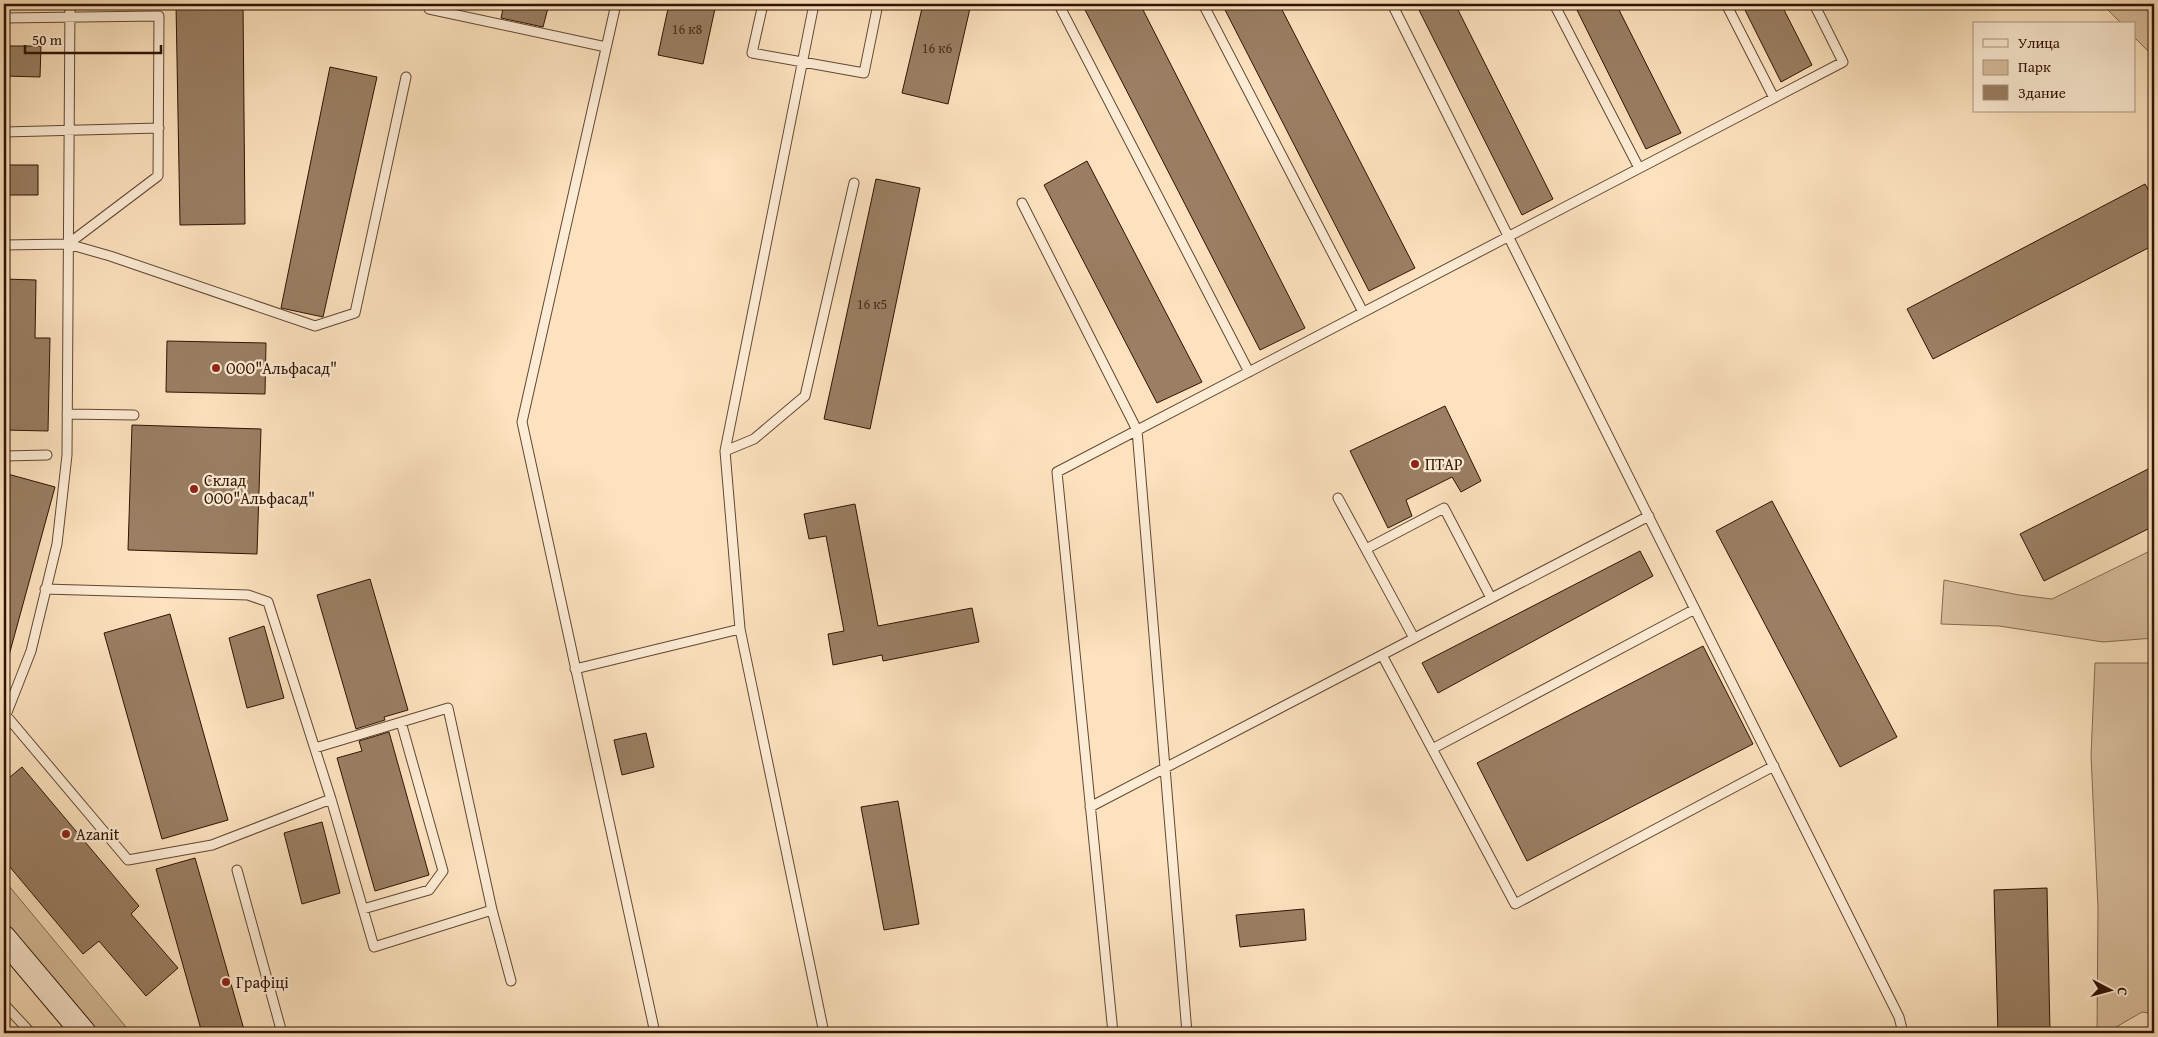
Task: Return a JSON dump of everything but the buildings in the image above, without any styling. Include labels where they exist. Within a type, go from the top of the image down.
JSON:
[{"type":"main road","points":[[4,938],[84,1033]]},
{"type":"lane","points":[[70,4],[67,455],[57,544],[46,590],[30,651],[4,716],[128,860],[212,845],[331,799]]},
{"type":"lane","points":[[430,4],[429,9],[606,47]]},
{"type":"lane","points":[[616,4],[522,422],[655,1033]]},
{"type":"lane","points":[[762,4],[752,53],[864,73],[878,4]]},
{"type":"lane","points":[[814,4],[725,451],[740,629],[824,1033]]},
{"type":"lane","points":[[1203,4],[1364,312]]},
{"type":"lane","points":[[1392,4],[1899,1017],[1903,1033]]},
{"type":"lane","points":[[1554,4],[1639,168]]},
{"type":"lane","points":[[1726,4],[1774,98]]},
{"type":"lane","points":[[1113,1033],[1057,472],[1843,62],[1814,4]]},
{"type":"lane","points":[[1060,7],[1249,372]]},
{"type":"lane","points":[[4,18],[159,16],[158,176],[68,244]]},
{"type":"lane","points":[[4,246],[68,244],[110,256],[315,326],[355,313],[406,77]]},
{"type":"lane","points":[[4,132],[159,128]]},
{"type":"lane","points":[[725,451],[754,439],[805,396],[854,183]]},
{"type":"lane","points":[[1022,203],[1137,430],[1187,1033]]},
{"type":"lane","points":[[67,414],[134,415]]},
{"type":"lane","points":[[4,456],[47,455]]},
{"type":"lane","points":[[1338,498],[1414,638]]},
{"type":"lane","points":[[1366,550],[1444,508],[1491,598]]},
{"type":"lane","points":[[1090,807],[1649,516]]},
{"type":"lane","points":[[46,590],[248,596],[268,602],[331,799],[374,947],[492,910]]},
{"type":"lane","points":[[1432,749],[1695,609]]},
{"type":"lane","points":[[575,669],[740,629]]},
{"type":"lane","points":[[1382,655],[1515,904],[1774,766]]},
{"type":"lane","points":[[315,748],[448,708],[492,910],[511,981]]},
{"type":"lane","points":[[363,909],[429,890],[443,871],[401,722]]},
{"type":"lane","points":[[237,870],[282,1033]]},
{"type":"lane","points":[[4,1004],[31,1033]]},
{"type":"green space","points":[[2107,4],[2154,4],[2154,57],[2136,39],[2136,22],[2120,22],[2104,6]]},
{"type":"green space","points":[[2154,549],[2154,638],[2103,642],[1999,626],[1941,624],[1944,580],[2019,595],[2052,599]]},
{"type":"green space","points":[[2095,663],[2154,663],[2154,1014],[2142,1012],[2106,1033],[2097,1033],[2098,908],[2091,755]]},
{"type":"green space","points":[[4,880],[131,1033],[84,1033],[4,938]]},
{"type":"place","name":"ООО\"Альфасад\"","points":[[216,368]]},
{"type":"place","name":"ПТАР","points":[[1415,464]]},
{"type":"place","name":"Склад ООО\"Альфасад\"","points":[[194,489]]},
{"type":"place","name":"Azanit","points":[[66,834]]},
{"type":"place","name":"Графіці","points":[[226,982]]}]
